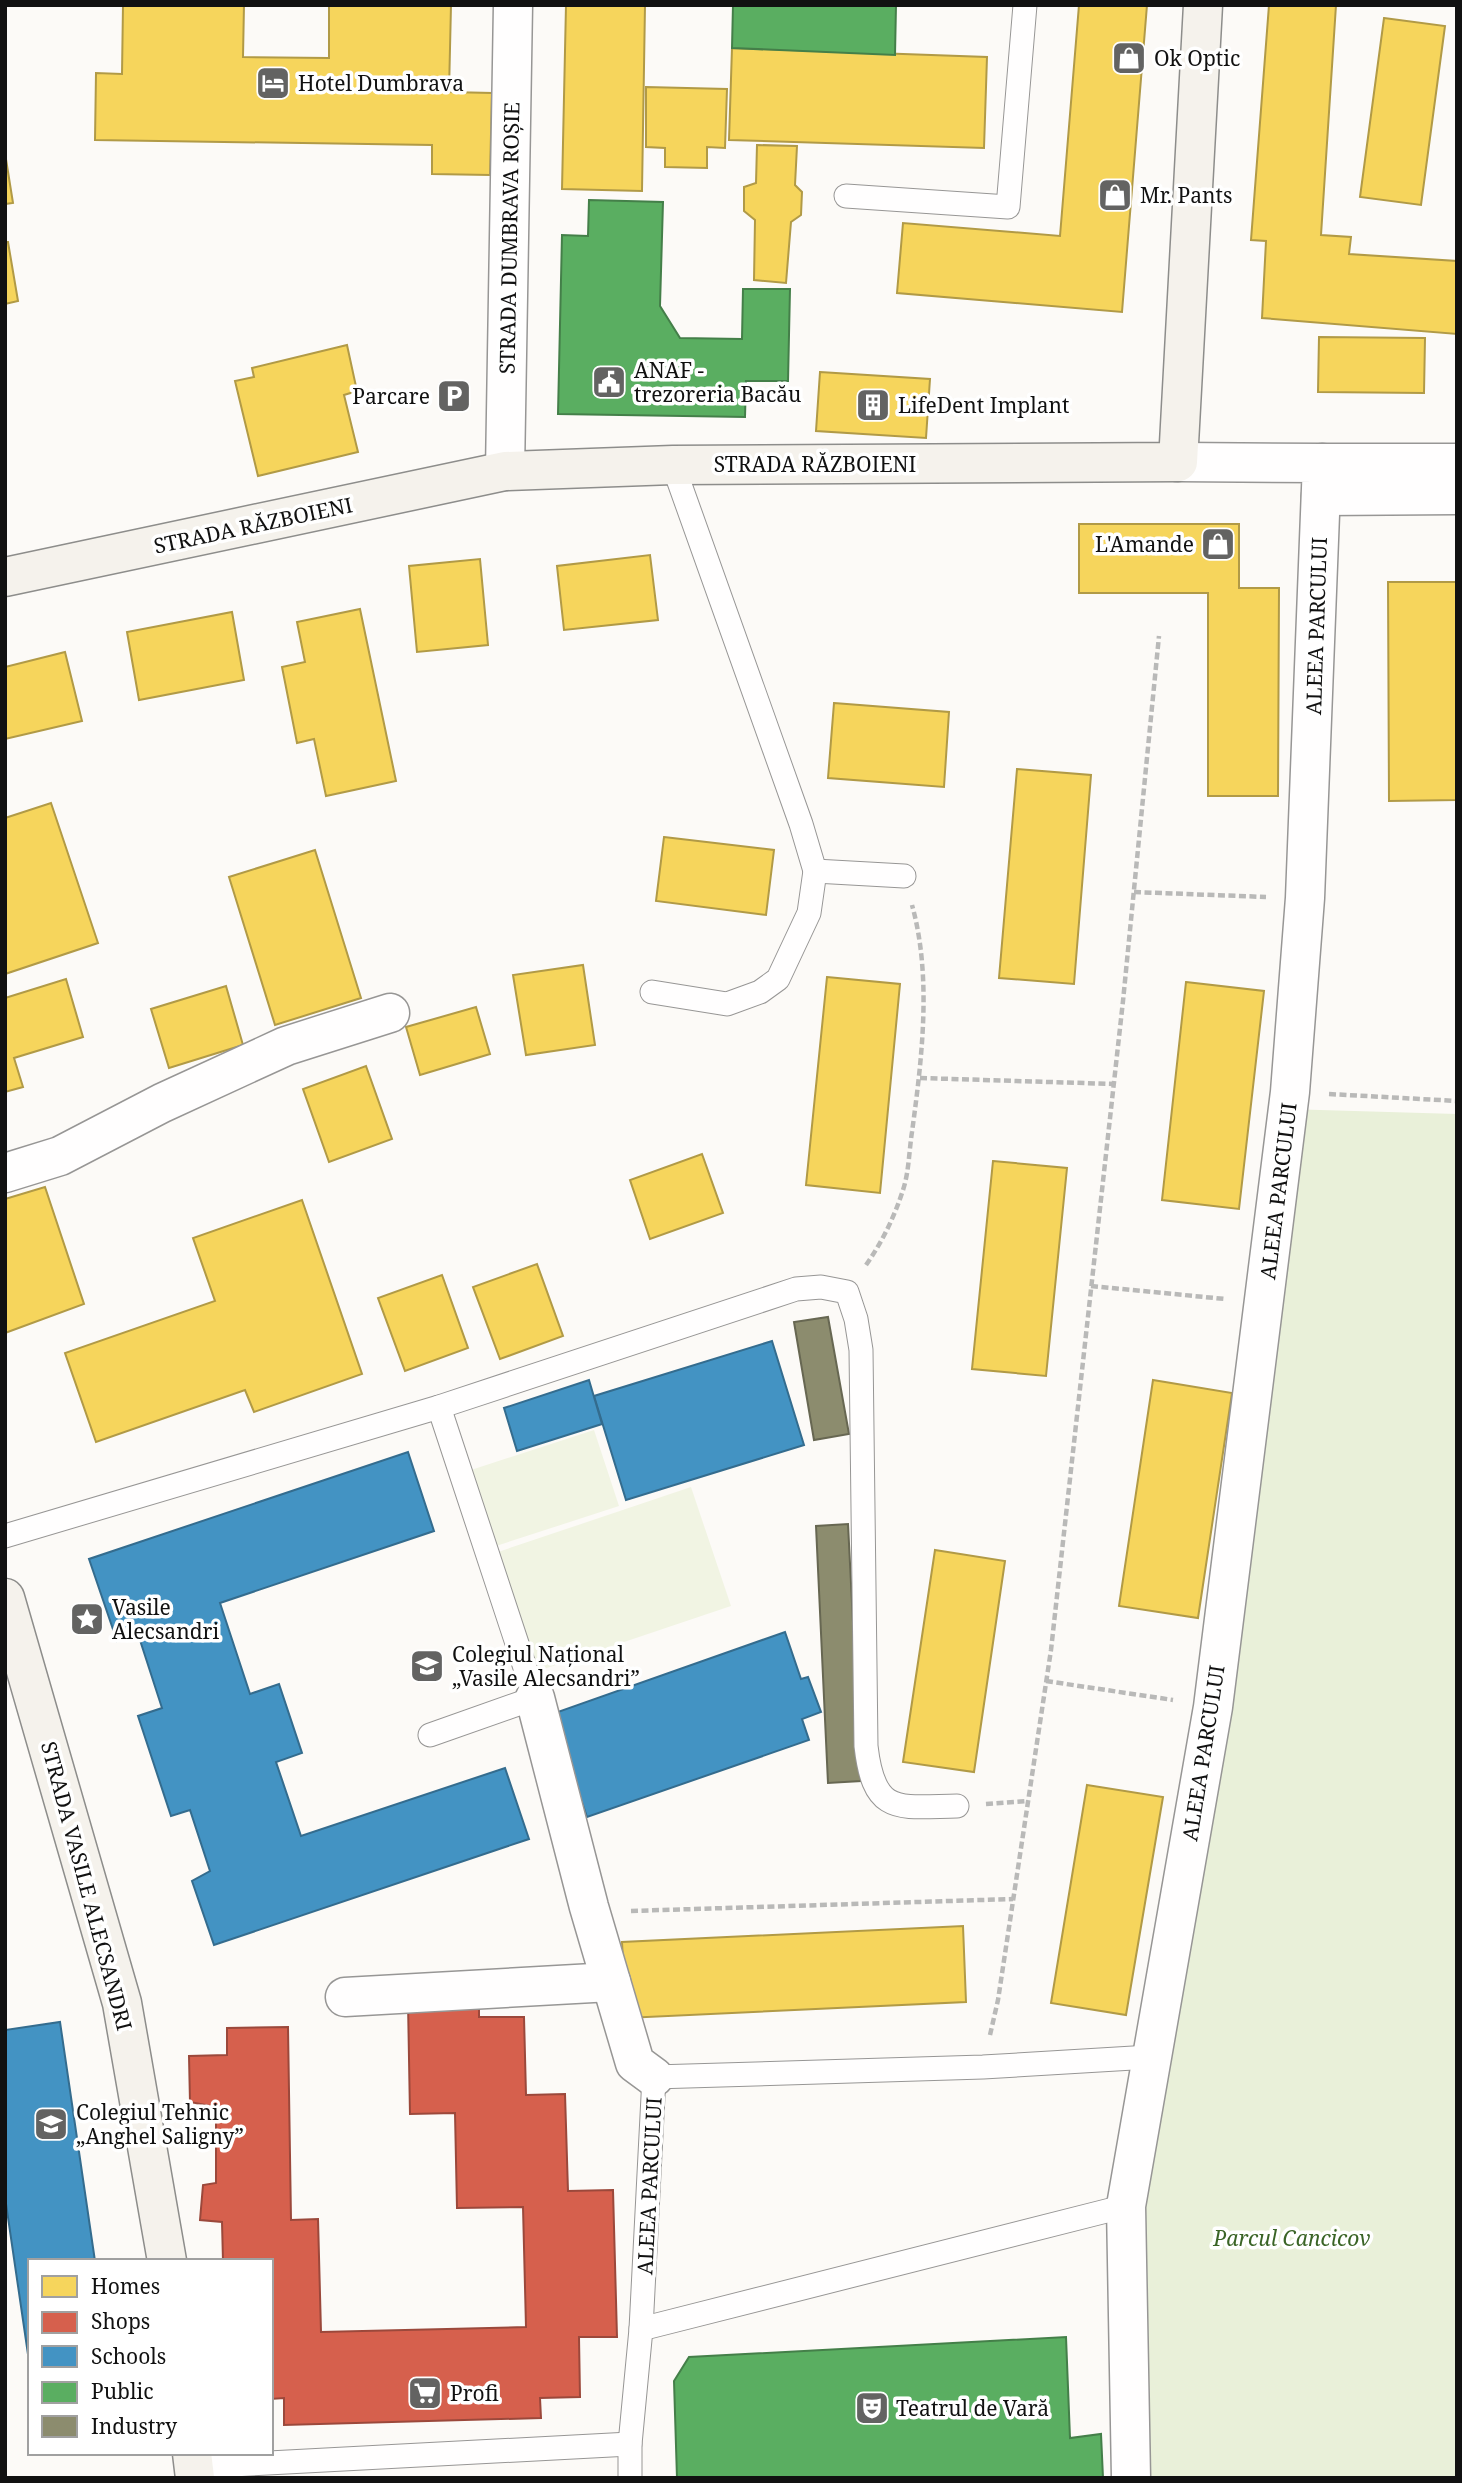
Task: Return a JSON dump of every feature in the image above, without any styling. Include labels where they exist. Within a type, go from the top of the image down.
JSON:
[{"type":"street","name":"STRADA DUMBRAVA ROȘIE","points":[[505,471],[513,5]]},
{"type":"street","points":[[1203,5],[1178,462],[1457,495]]},
{"type":"street","name":"STRADA RĂZBOIENI","points":[[5,577],[505,471],[673,465],[1178,462]]},
{"type":"street","points":[[1322,479],[1457,463]]},
{"type":"street","name":"ALEEA PARCULUI","points":[[1131,2478],[1126,2206],[1213,1707],[1290,1092],[1305,898],[1322,479]]},
{"type":"street","points":[[5,1173],[60,1156],[162,1103],[286,1046],[390,1013]]},
{"type":"street","name":"STRADA VASILE ALECSANDRI","points":[[5,1598],[122,2003],[167,2259]]},
{"type":"street","points":[[535,1698],[589,1907],[635,2063],[654,2077]]},
{"type":"street","points":[[345,1997],[611,1982]]},
{"type":"lane","points":[[846,196],[1009,207],[1025,5]]},
{"type":"lane","points":[[652,992],[727,1004],[769,986],[778,979],[809,913],[815,871],[802,824],[673,465]]},
{"type":"lane","points":[[815,871],[904,876]]},
{"type":"lane","points":[[5,1536],[439,1407],[796,1289],[821,1287],[847,1292],[856,1318],[860,1350],[866,1746],[869,1770],[875,1787],[886,1801],[901,1807],[957,1806]]},
{"type":"lane","points":[[430,1735],[535,1698],[439,1407]]},
{"type":"lane","name":"ALEEA PARCULUI","points":[[630,2478],[630,2444],[642,2329],[654,2077],[983,2067],[1150,2057]]},
{"type":"lane","points":[[642,2329],[1126,2206]]},
{"type":"lane","points":[[194,2466],[630,2444]]},
{"type":"path","points":[[983,2067],[998,2000],[1046,1681],[1114,1084],[1159,636]]},
{"type":"path","points":[[847,1292],[885,1238],[904,1187],[920,1078],[923,977],[918,926],[904,876]]},
{"type":"path","points":[[1134,892],[1305,898]]},
{"type":"path","points":[[920,1078],[1114,1084]]},
{"type":"path","points":[[1290,1092],[1457,1101]]},
{"type":"path","points":[[1091,1286],[1264,1303]]},
{"type":"path","points":[[1046,1681],[1213,1707]]},
{"type":"path","points":[[957,1806],[1028,1801]]},
{"type":"path","points":[[589,1907],[604,1912],[1013,1899]]},
{"type":"green space","name":"Parcul Cancicov","points":[[1286,1109],[1457,1114],[1457,2478],[1131,2478],[1126,2206]]},
{"type":"green space","points":[[594,1430],[619,1506],[496,1546],[471,1470]]},
{"type":"green space","points":[[691,1487],[731,1606],[535,1672],[495,1553]]},
{"type":"building: Homes","name":"Hotel Dumbrava","points":[[123,5],[244,5],[243,57],[329,58],[329,5],[451,5],[449,92],[492,93],[490,175],[432,174],[432,145],[95,140],[96,73],[122,74]]},
{"type":"building: Homes","points":[[566,5],[645,5],[642,191],[562,189]]},
{"type":"building: Homes","points":[[1079,5],[1147,5],[1122,312],[897,293],[903,223],[1060,236]]},
{"type":"building: Homes","points":[[1269,5],[1336,5],[1321,235],[1351,237],[1349,254],[1457,261],[1457,334],[1262,318],[1266,241],[1251,240]]},
{"type":"building: Homes","points":[[1384,18],[1445,26],[1421,205],[1360,197]]},
{"type":"building: Homes","points":[[732,48],[987,57],[984,148],[729,140]]},
{"type":"building: Homes","points":[[646,87],[727,89],[725,148],[707,147],[707,168],[665,167],[665,148],[646,147]]},
{"type":"building: Homes","points":[[757,145],[797,146],[795,185],[802,192],[801,215],[791,222],[786,283],[754,280],[755,220],[744,211],[744,187],[756,183]]},
{"type":"building: Homes","points":[[5,153],[13,203],[5,204]]},
{"type":"building: Homes","points":[[5,242],[8,242],[18,301],[5,304]]},
{"type":"building: Homes","points":[[1319,337],[1425,338],[1424,393],[1318,392]]},
{"type":"building: Homes","points":[[347,345],[357,391],[344,395],[358,452],[258,476],[235,381],[254,377],[252,368]]},
{"type":"building: Homes","name":"LifeDent Implant","points":[[820,372],[930,379],[926,438],[816,431]]},
{"type":"building: Homes","points":[[1079,524],[1239,524],[1239,588],[1279,588],[1278,796],[1208,796],[1208,593],[1079,593]]},
{"type":"building: Homes","points":[[650,555],[658,620],[564,630],[557,566]]},
{"type":"building: Homes","points":[[480,559],[488,645],[417,652],[409,566]]},
{"type":"building: Homes","points":[[1388,582],[1457,582],[1457,800],[1389,801]]},
{"type":"building: Homes","points":[[360,609],[396,781],[326,796],[314,739],[297,743],[282,667],[305,662],[297,622]]},
{"type":"building: Homes","points":[[232,612],[244,680],[139,700],[127,632]]},
{"type":"building: Homes","points":[[65,652],[82,721],[5,739],[5,667]]},
{"type":"building: Homes","points":[[834,703],[949,712],[944,787],[828,778]]},
{"type":"building: Homes","points":[[1017,769],[1091,775],[1074,984],[999,978]]},
{"type":"building: Homes","points":[[51,803],[98,943],[5,974],[5,818]]},
{"type":"building: Homes","points":[[664,837],[774,850],[766,915],[656,901]]},
{"type":"building: Homes","points":[[315,850],[361,998],[275,1025],[229,877]]},
{"type":"building: Homes","points":[[583,965],[595,1045],[526,1055],[513,975]]},
{"type":"building: Homes","points":[[827,977],[900,984],[880,1193],[806,1185]]},
{"type":"building: Homes","points":[[66,979],[83,1037],[14,1058],[23,1087],[5,1092],[5,998]]},
{"type":"building: Homes","points":[[1186,982],[1264,991],[1239,1209],[1162,1200]]},
{"type":"building: Homes","points":[[226,986],[243,1045],[169,1068],[151,1009]]},
{"type":"building: Homes","points":[[476,1007],[490,1054],[420,1075],[406,1027]]},
{"type":"building: Homes","points":[[366,1066],[392,1139],[329,1162],[303,1089]]},
{"type":"building: Homes","points":[[702,1154],[723,1213],[650,1239],[630,1180]]},
{"type":"building: Homes","points":[[993,1161],[1067,1168],[1046,1376],[972,1369]]},
{"type":"building: Homes","points":[[45,1187],[84,1304],[5,1333],[5,1199]]},
{"type":"building: Homes","points":[[302,1200],[362,1374],[254,1412],[245,1390],[96,1442],[65,1353],[215,1301],[193,1238]]},
{"type":"building: Homes","points":[[537,1264],[563,1336],[500,1359],[473,1287]]},
{"type":"building: Homes","points":[[442,1275],[468,1348],[405,1371],[378,1298]]},
{"type":"building: Homes","points":[[1153,1380],[1232,1393],[1198,1618],[1119,1606]]},
{"type":"building: Homes","points":[[935,1550],[1005,1561],[974,1772],[903,1762]]},
{"type":"building: Homes","points":[[1087,1785],[1163,1797],[1126,2015],[1051,2003]]},
{"type":"building: Homes","points":[[963,1926],[966,2002],[626,2018],[622,1942]]},
{"type":"building: Shops","points":[[479,2001],[479,2017],[524,2017],[526,2095],[565,2094],[568,2191],[613,2190],[617,2337],[579,2337],[580,2397],[540,2398],[541,2418],[284,2425],[284,2398],[273,2399],[273,2259],[223,2259],[222,2222],[200,2220],[203,2185],[216,2183],[216,2107],[190,2102],[189,2056],[227,2055],[227,2028],[288,2027],[291,2220],[318,2219],[321,2332],[526,2327],[523,2207],[457,2208],[455,2113],[410,2114],[408,2002]]},
{"type":"building: Schools","points":[[772,1341],[804,1445],[626,1500],[594,1396]]},
{"type":"building: Schools","points":[[589,1380],[602,1424],[517,1451],[504,1408]]},
{"type":"building: Schools","points":[[408,1452],[434,1531],[220,1603],[250,1694],[279,1684],[302,1753],[276,1762],[301,1836],[505,1768],[529,1839],[214,1945],[192,1881],[210,1871],[190,1810],[171,1816],[138,1716],[162,1708],[138,1634],[117,1641],[89,1559]]},
{"type":"building: Schools","points":[[785,1632],[801,1679],[808,1677],[821,1712],[802,1719],[809,1740],[587,1817],[552,1714]]},
{"type":"building: Schools","points":[[60,2022],[95,2259],[28,2259],[28,2354],[5,2197],[5,2030]]},
{"type":"building: Public","points":[[733,5],[896,5],[895,55],[732,48]]},
{"type":"building: Public","points":[[589,200],[663,202],[660,306],[680,338],[742,339],[743,289],[790,289],[788,381],[746,381],[745,417],[558,414],[562,235],[588,236]]},
{"type":"building: Public","name":"Teatrul de Vară","points":[[1066,2337],[1070,2438],[1101,2434],[1103,2478],[677,2478],[674,2381],[689,2357]]},
{"type":"building: Industry","points":[[828,1317],[849,1434],[814,1440],[794,1322]]},
{"type":"building: Industry","points":[[848,1524],[861,1781],[828,1783],[816,1526]]},
{"type":"place","name":"Ok Optic","points":[[1129,58]]},
{"type":"place","name":"Hotel Dumbrava","points":[[273,83]]},
{"type":"place","name":"Mr. Pants","points":[[1115,195]]},
{"type":"place","name":"ANAF - trezoreria Bacău","points":[[609,382]]},
{"type":"place","name":"Parcare","points":[[454,396]]},
{"type":"place","name":"LifeDent Implant","points":[[873,405]]},
{"type":"place","name":"L'Amande","points":[[1218,544]]},
{"type":"place","name":"Vasile Alecsandri","points":[[87,1619]]},
{"type":"place","name":"Colegiul Național „Vasile Alecsandri”","points":[[427,1666]]},
{"type":"place","name":"Colegiul Tehnic „Anghel Saligny”","points":[[51,2124]]},
{"type":"place","name":"Profi","points":[[425,2393]]},
{"type":"place","name":"Teatrul de Vară","points":[[872,2408]]}]
